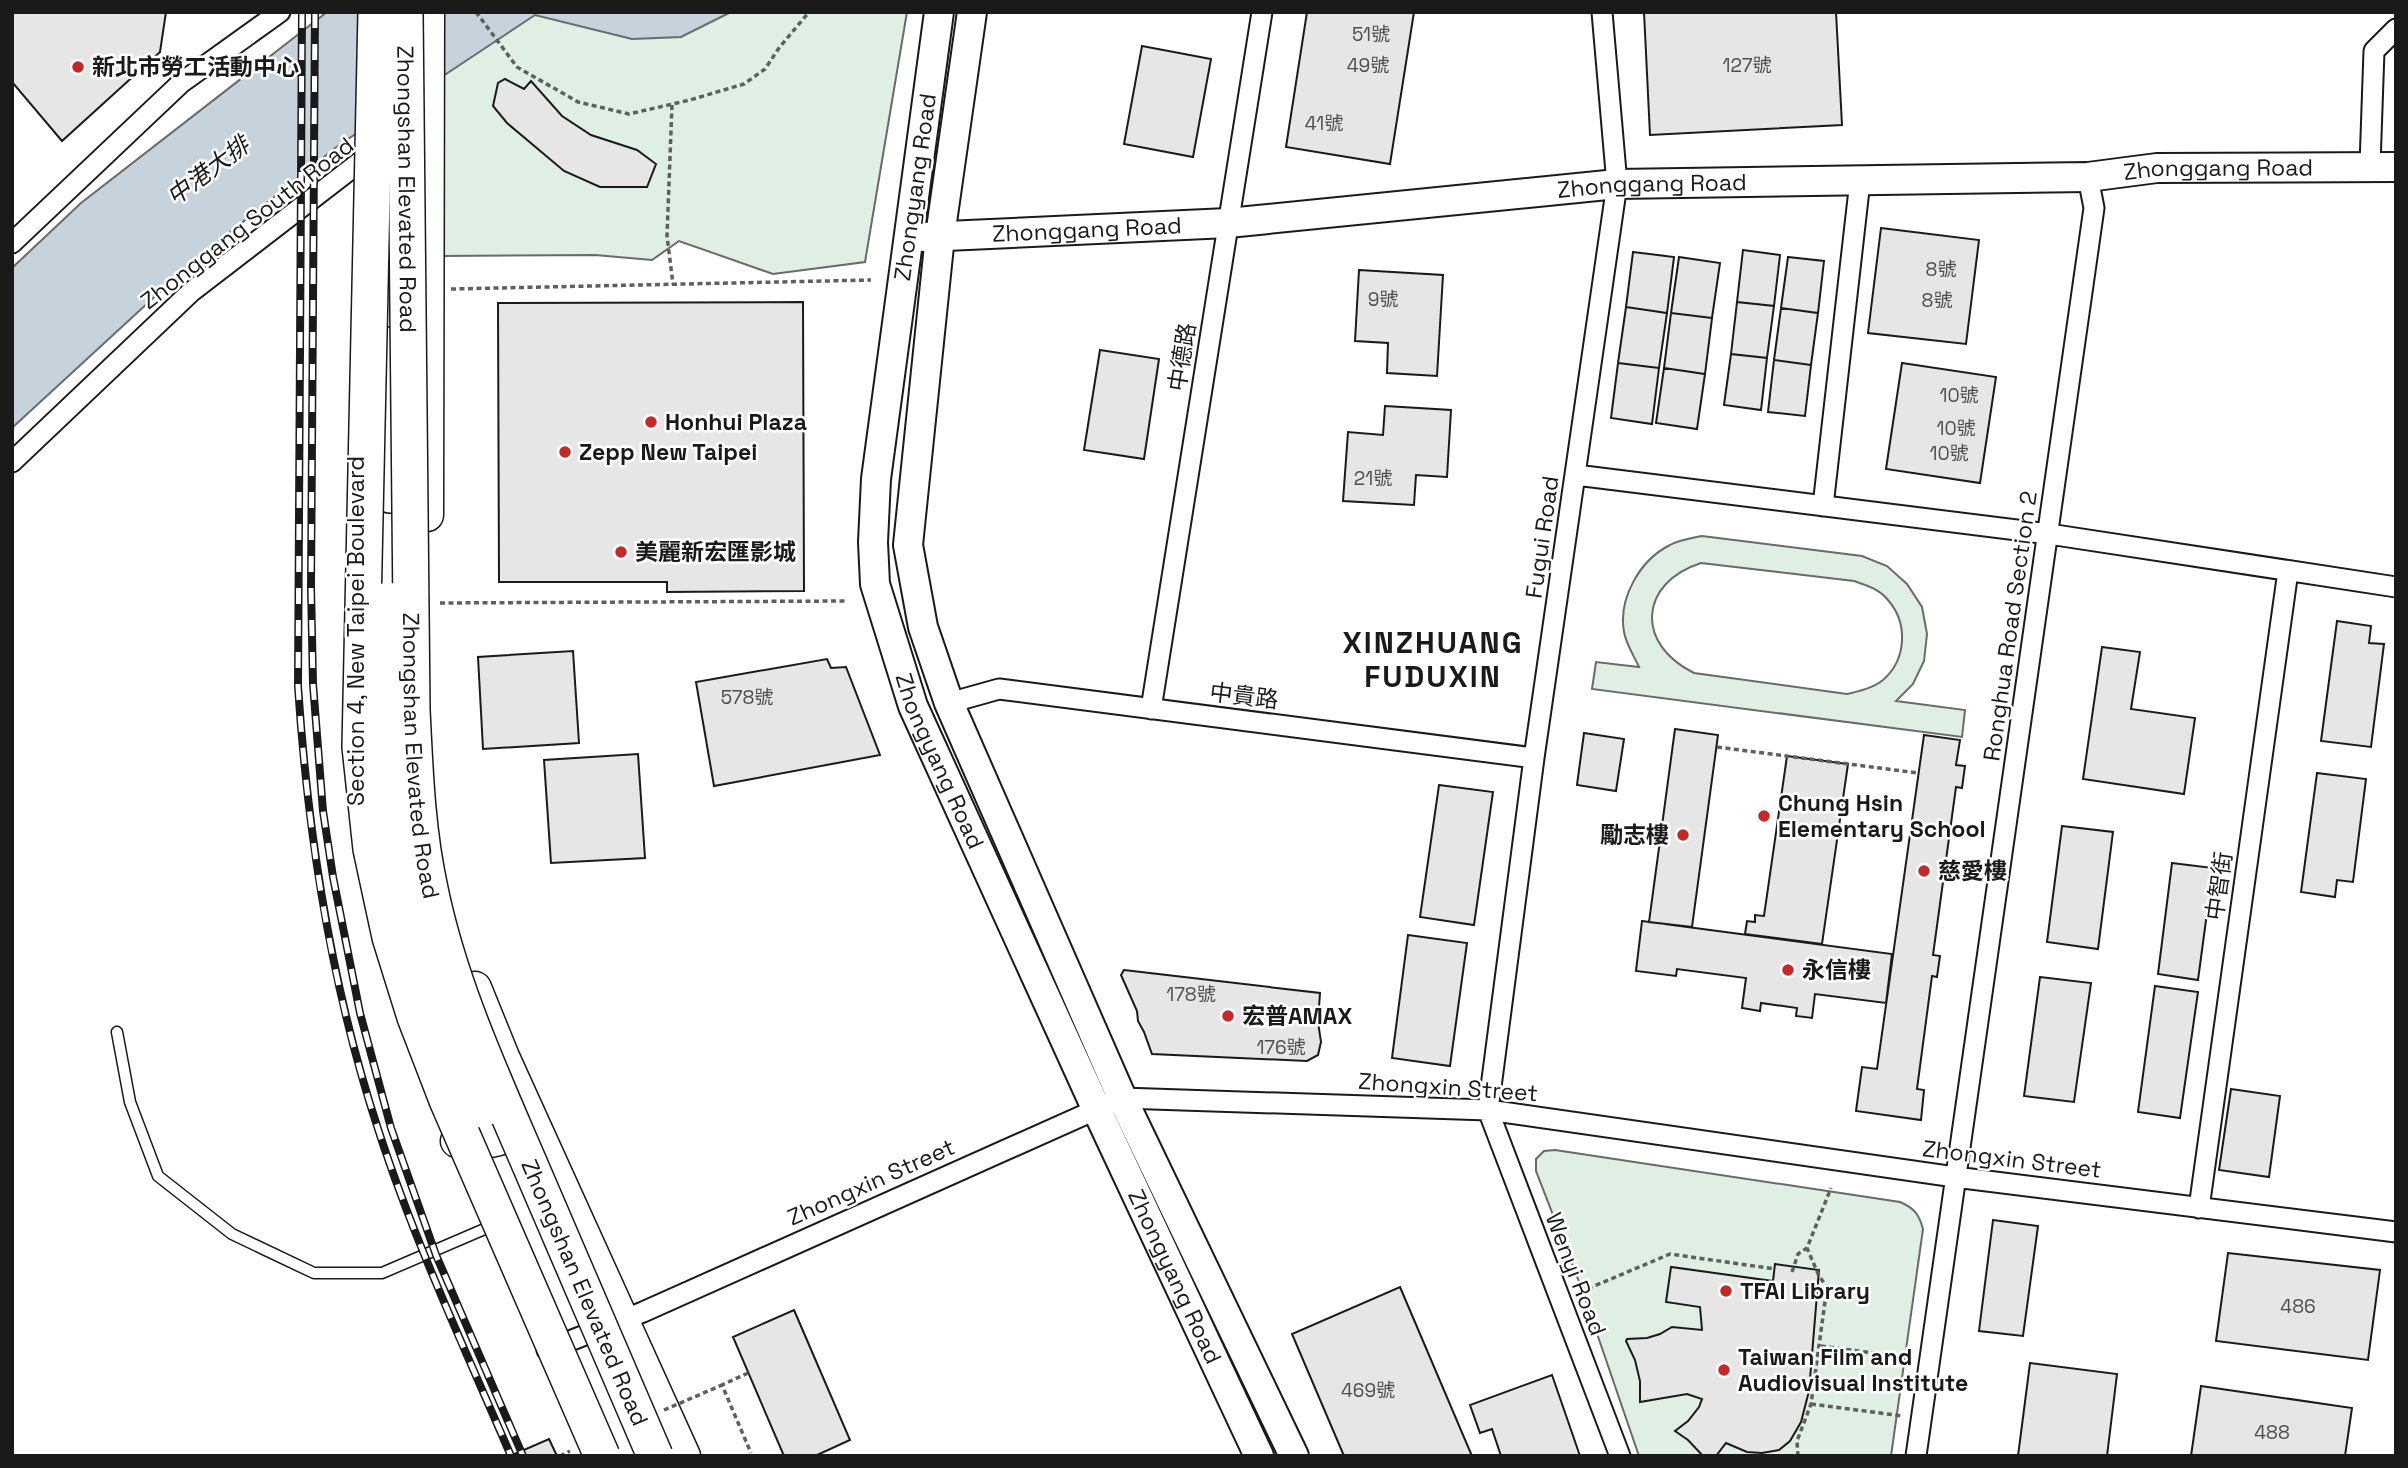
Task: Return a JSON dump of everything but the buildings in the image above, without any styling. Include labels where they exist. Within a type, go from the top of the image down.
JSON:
[{"type":"highway","name":"Zhongshan Elevated Road","points":[[376,12],[360,747],[371,849],[390,936],[433,1065],[602,1456]]},
{"type":"highway","name":"Zhongshan Elevated Road","points":[[404,12],[412,710],[416,794],[424,856],[447,957],[470,1018],[504,1104],[655,1456]]},
{"type":"highway","points":[[370,151],[396,194],[387,670],[388,776],[396,842],[412,924],[428,977],[452,1040],[590,1365],[640,1456]]},
{"type":"main road","name":"Section 4, New Taipei Boulevard","points":[[359,12],[370,151],[351,738],[354,802],[365,885],[384,967],[401,1015],[517,1280],[551,1349],[616,1456]]},
{"type":"main road","name":"Section 4, New Taipei Boulevard","points":[[370,151],[384,73],[388,12]]},
{"type":"main road","name":"Section 4, New Taipei Boulevard","points":[[370,151],[395,12]]},
{"type":"main road","points":[[404,12],[413,73],[427,113]]},
{"type":"main road","points":[[428,12],[428,725],[434,824],[451,911],[466,967],[524,1104],[684,1456]]},
{"type":"main road","points":[[457,1141],[479,1143],[504,1137],[520,1124],[524,1104]]},
{"type":"main road","name":"Section 4, New Taipei Boulevard","points":[[551,1349],[584,1456]]},
{"type":"street","points":[[12,243],[181,83],[280,12]]},
{"type":"street","name":"Zhongyang Road","points":[[939,12],[876,479],[873,542],[875,584],[913,706],[1096,1108],[1259,1456]]},
{"type":"street","name":"Zhongyang Road","points":[[972,12],[940,236],[908,545],[923,626],[949,703],[1122,1098],[1294,1456]]},
{"type":"street","name":"中德路","points":[[1151,709],[1262,12]]},
{"type":"street","name":"Fugui Road","points":[[1488,1110],[1534,758],[1617,184],[1602,12]]},
{"type":"street","points":[[2383,166],[2374,51],[2396,29]]},
{"type":"street","name":"Zhonggang South Road","points":[[12,462],[191,292],[370,151],[427,113]]},
{"type":"street","name":"Zhonggang Road","points":[[907,238],[1228,222],[1617,184],[2088,177],[2157,168],[2383,166]]},
{"type":"street","name":"Ronghua Road Section 2","points":[[1916,1456],[2094,208],[2088,177]]},
{"type":"street","points":[[1823,506],[1860,181]]},
{"type":"street","points":[[1576,475],[2049,534],[2396,587]]},
{"type":"street","name":"中智街","points":[[2199,1208],[2288,570]]},
{"type":"street","name":"中貴路","points":[[949,703],[999,689],[1534,758]]},
{"type":"street","name":"Zhongxin Street","points":[[551,1349],[623,1321],[1122,1098],[1488,1110],[1955,1177],[2396,1233]]},
{"type":"street","name":"Wenyi Road","points":[[1488,1110],[1620,1456]]},
{"type":"lane","points":[[117,1032],[130,1102],[158,1176],[232,1234],[314,1273],[382,1273],[495,1225]]},
{"type":"path","points":[[476,12],[517,67],[578,102],[629,114],[744,84],[765,69],[809,12]]},
{"type":"path","points":[[673,104],[667,236],[673,284]]},
{"type":"path","points":[[446,289],[871,280]]},
{"type":"path","points":[[440,603],[846,601]]},
{"type":"path","points":[[1717,747],[1918,773]]},
{"type":"path","points":[[1792,1272],[1798,1254],[1807,1248],[1831,1188]]},
{"type":"path","points":[[1798,1456],[1797,1441],[1811,1404],[1827,1287],[1807,1248]]},
{"type":"path","points":[[1575,1294],[1670,1254],[1774,1269]]},
{"type":"path","points":[[1820,1346],[1912,1359]]},
{"type":"path","points":[[748,1373],[722,1385],[751,1453]]},
{"type":"path","points":[[1811,1404],[1904,1416]]},
{"type":"green space","points":[[437,12],[907,12],[865,262],[773,274],[679,241],[652,260],[595,255],[441,256]]},
{"type":"green space","points":[[1702,536],[1862,556],[1887,566],[1907,584],[1922,607],[1927,634],[1924,661],[1913,684],[1896,701],[1965,710],[1962,737],[1592,689],[1596,662],[1639,667],[1626,641],[1623,619],[1628,593],[1641,570],[1649,560],[1670,545]],"holes":[[[1701,563],[1854,581],[1876,590],[1888,600],[1895,609],[1902,630],[1900,652],[1891,671],[1879,683],[1857,692],[1847,694],[1694,673],[1675,661],[1661,646],[1654,631],[1652,615],[1656,599],[1665,585],[1680,572]]]},
{"type":"green space","points":[[1555,1150],[1900,1202],[1912,1209],[1918,1215],[1923,1229],[1891,1456],[1639,1456],[1581,1287],[1536,1171],[1536,1159],[1544,1151]]},
{"type":"water","name":"中港大排","points":[[327,12],[731,12],[681,37],[632,39],[535,15],[339,145],[188,266],[12,428],[12,268],[81,203]]},
{"type":"railway","points":[[302,12],[298,686],[315,856],[335,967],[362,1077],[379,1132],[424,1255],[511,1456]]},
{"type":"railway","points":[[315,12],[311,587],[313,684],[323,811],[360,1013],[391,1128],[436,1255],[523,1456]]},
{"type":"place","name":"新北市勞工活動中心","points":[[78,67]]},
{"type":"place","name":"Honhui Plaza","points":[[651,422]]},
{"type":"place","name":"Zepp New Taipei","points":[[565,452]]},
{"type":"place","name":"美麗新宏匯影城","points":[[621,552]]},
{"type":"place","name":"Chung Hsin Elementary School","points":[[1764,816]]},
{"type":"place","name":"勵志樓","points":[[1683,835]]},
{"type":"place","name":"慈愛樓","points":[[1924,871]]},
{"type":"place","name":"永信樓","points":[[1788,970]]},
{"type":"place","name":"宏普AMAX","points":[[1228,1016]]},
{"type":"place","name":"TFAI Library","points":[[1726,1291]]},
{"type":"place","name":"Taiwan Film and Audiovisual Institute","points":[[1724,1370]]},
{"type":"district","name":"XINZHUANG FUDUXIN","points":[[1433,660]]}]
